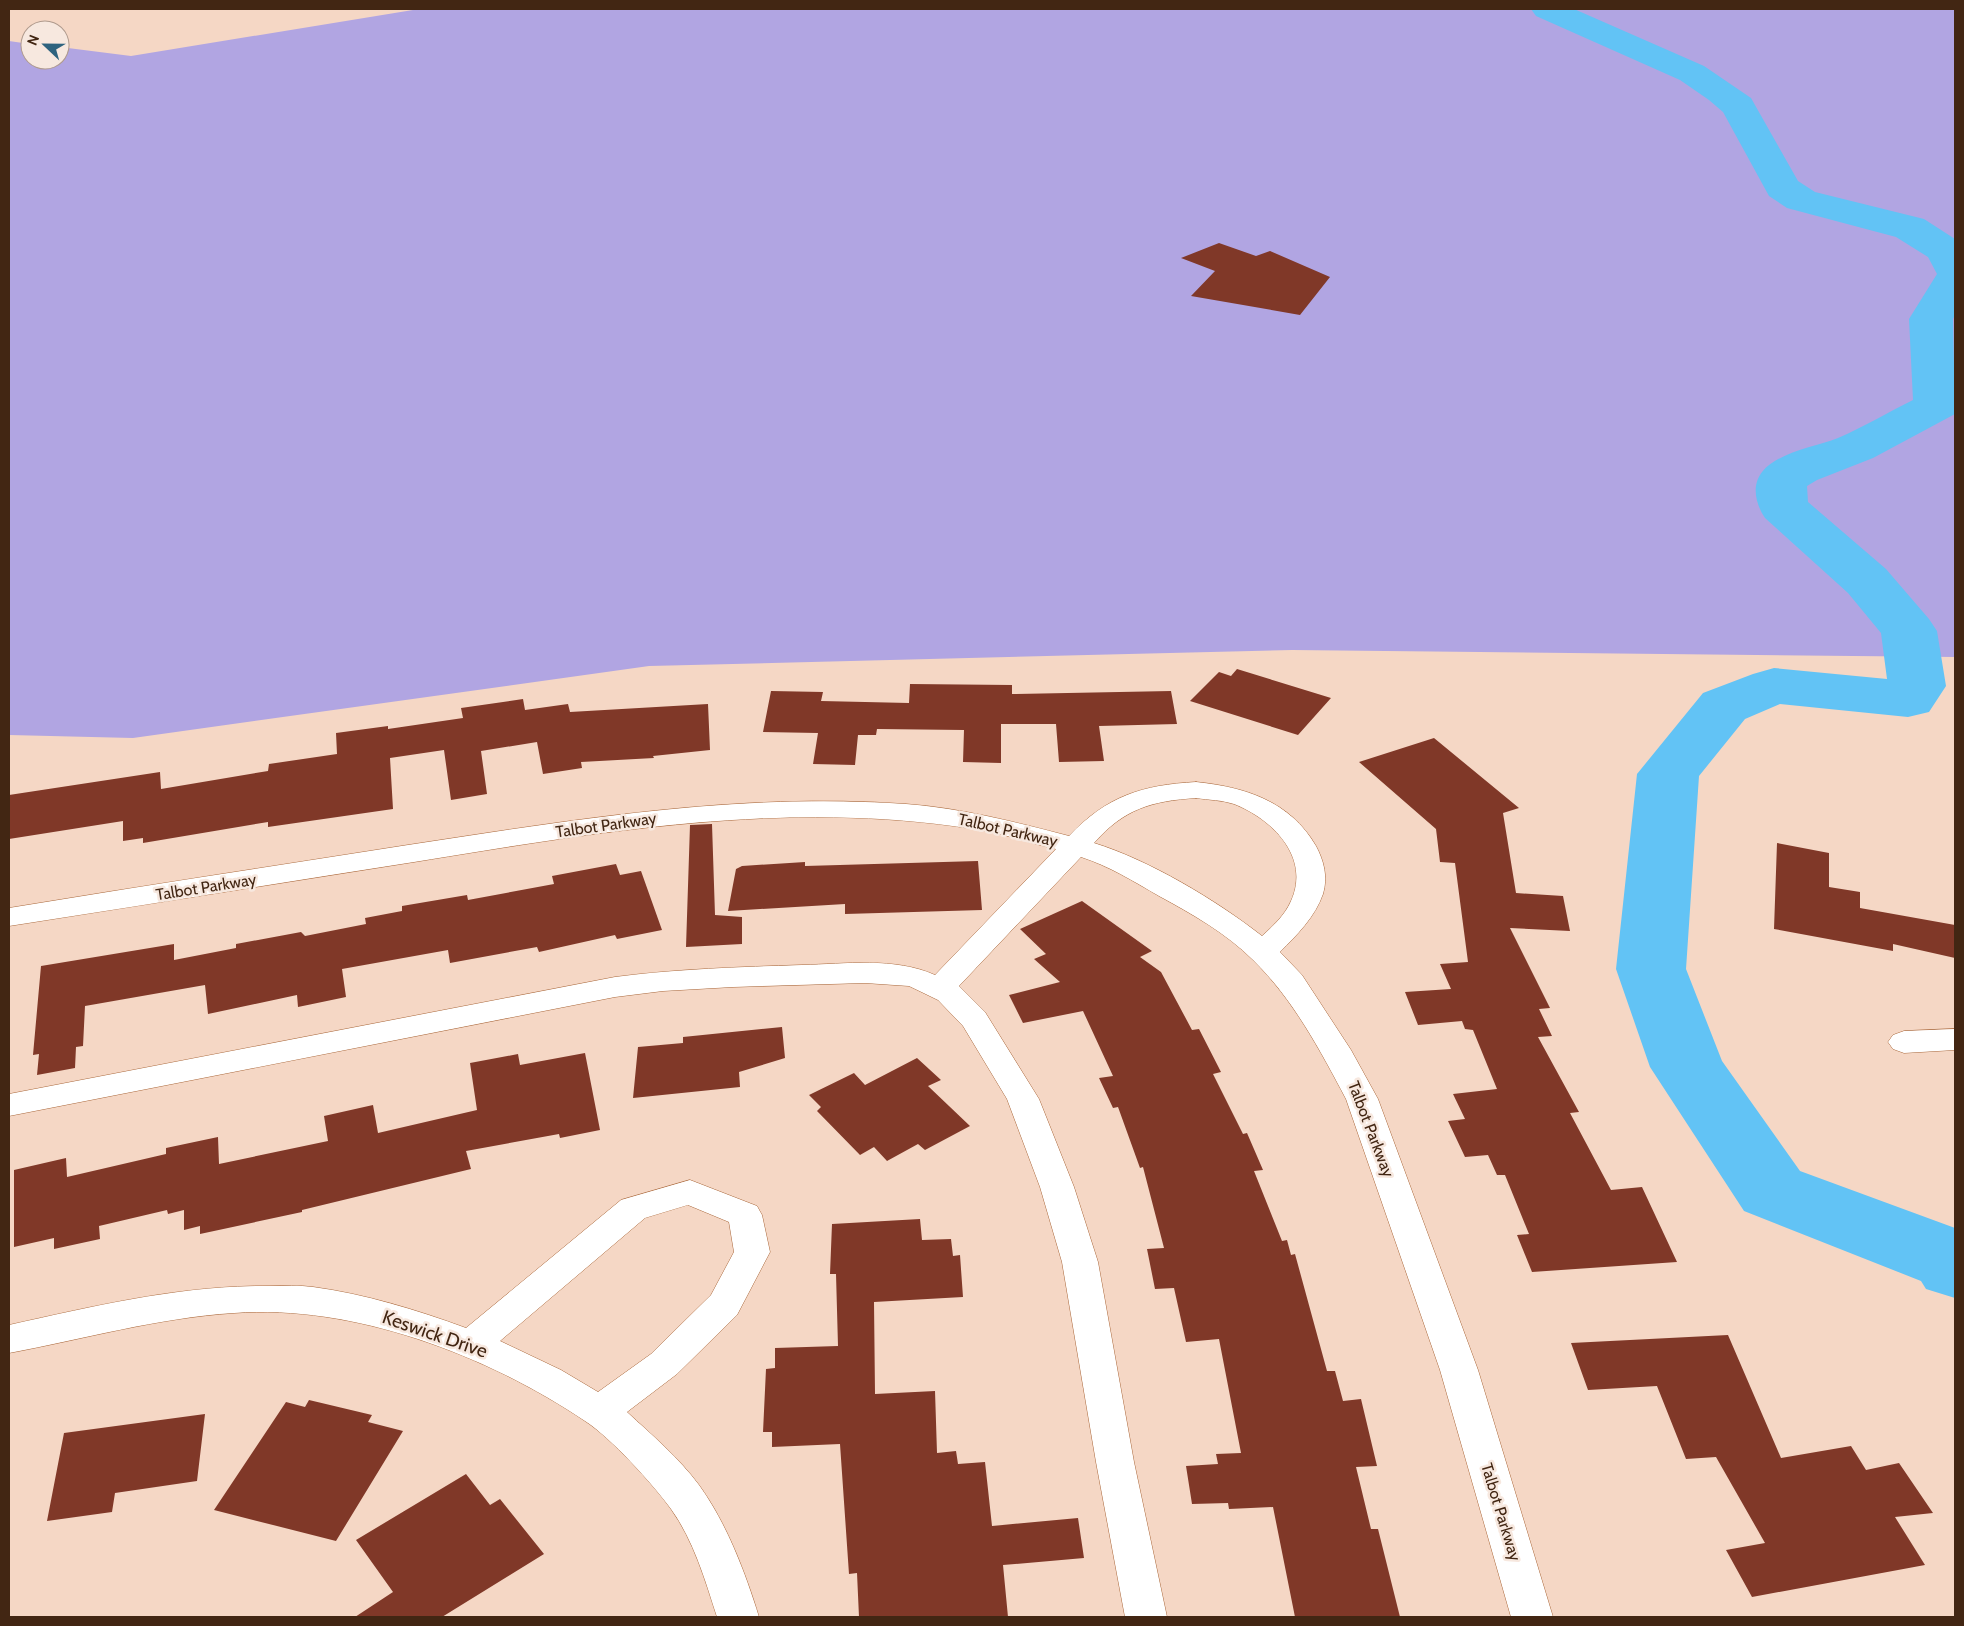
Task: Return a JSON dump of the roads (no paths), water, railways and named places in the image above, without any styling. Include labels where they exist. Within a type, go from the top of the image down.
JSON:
[{"type":"street","points":[[940,988],[1096,823],[1125,804],[1155,793],[1199,790],[1233,794],[1269,811],[1292,831],[1308,856],[1311,882],[1299,916],[1263,952]]},
{"type":"street","name":"Talbot Parkway","points":[[9,917],[295,874],[585,826],[723,811],[790,809],[906,812],[977,821],[1076,846],[1113,858],[1220,918],[1263,952],[1291,982],[1340,1058],[1362,1099],[1459,1370],[1532,1617]]},
{"type":"street","points":[[9,1105],[625,985],[690,979],[864,973],[914,977],[940,988],[950,993],[974,1019],[1023,1099],[1057,1187],[1080,1262],[1115,1462],[1146,1617]]},
{"type":"street","points":[[1904,1042],[1955,1039]]},
{"type":"street","points":[[471,1345],[634,1209],[690,1192],[745,1215],[752,1252],[724,1305],[664,1364],[600,1411]]},
{"type":"street","name":"Keswick Drive","points":[[9,1339],[136,1311],[244,1299],[311,1300],[370,1312],[426,1328],[471,1345],[548,1381],[600,1411],[645,1452],[686,1497],[716,1552],[738,1617]]},
{"type":"waterway","points":[[1547,9],[1692,73],[1721,93],[1738,106],[1783,188],[1801,200],[1910,228],[1945,250],[1955,269]]},
{"type":"waterway","points":[[1955,279],[1931,319],[1937,406],[1856,448],[1799,469],[1781,481],[1783,507],[1867,581],[1909,631],[1917,686],[1908,699],[1774,686],[1724,706],[1668,774],[1651,969],[1687,1067],[1772,1191],[1950,1259],[1955,1267]]}]
